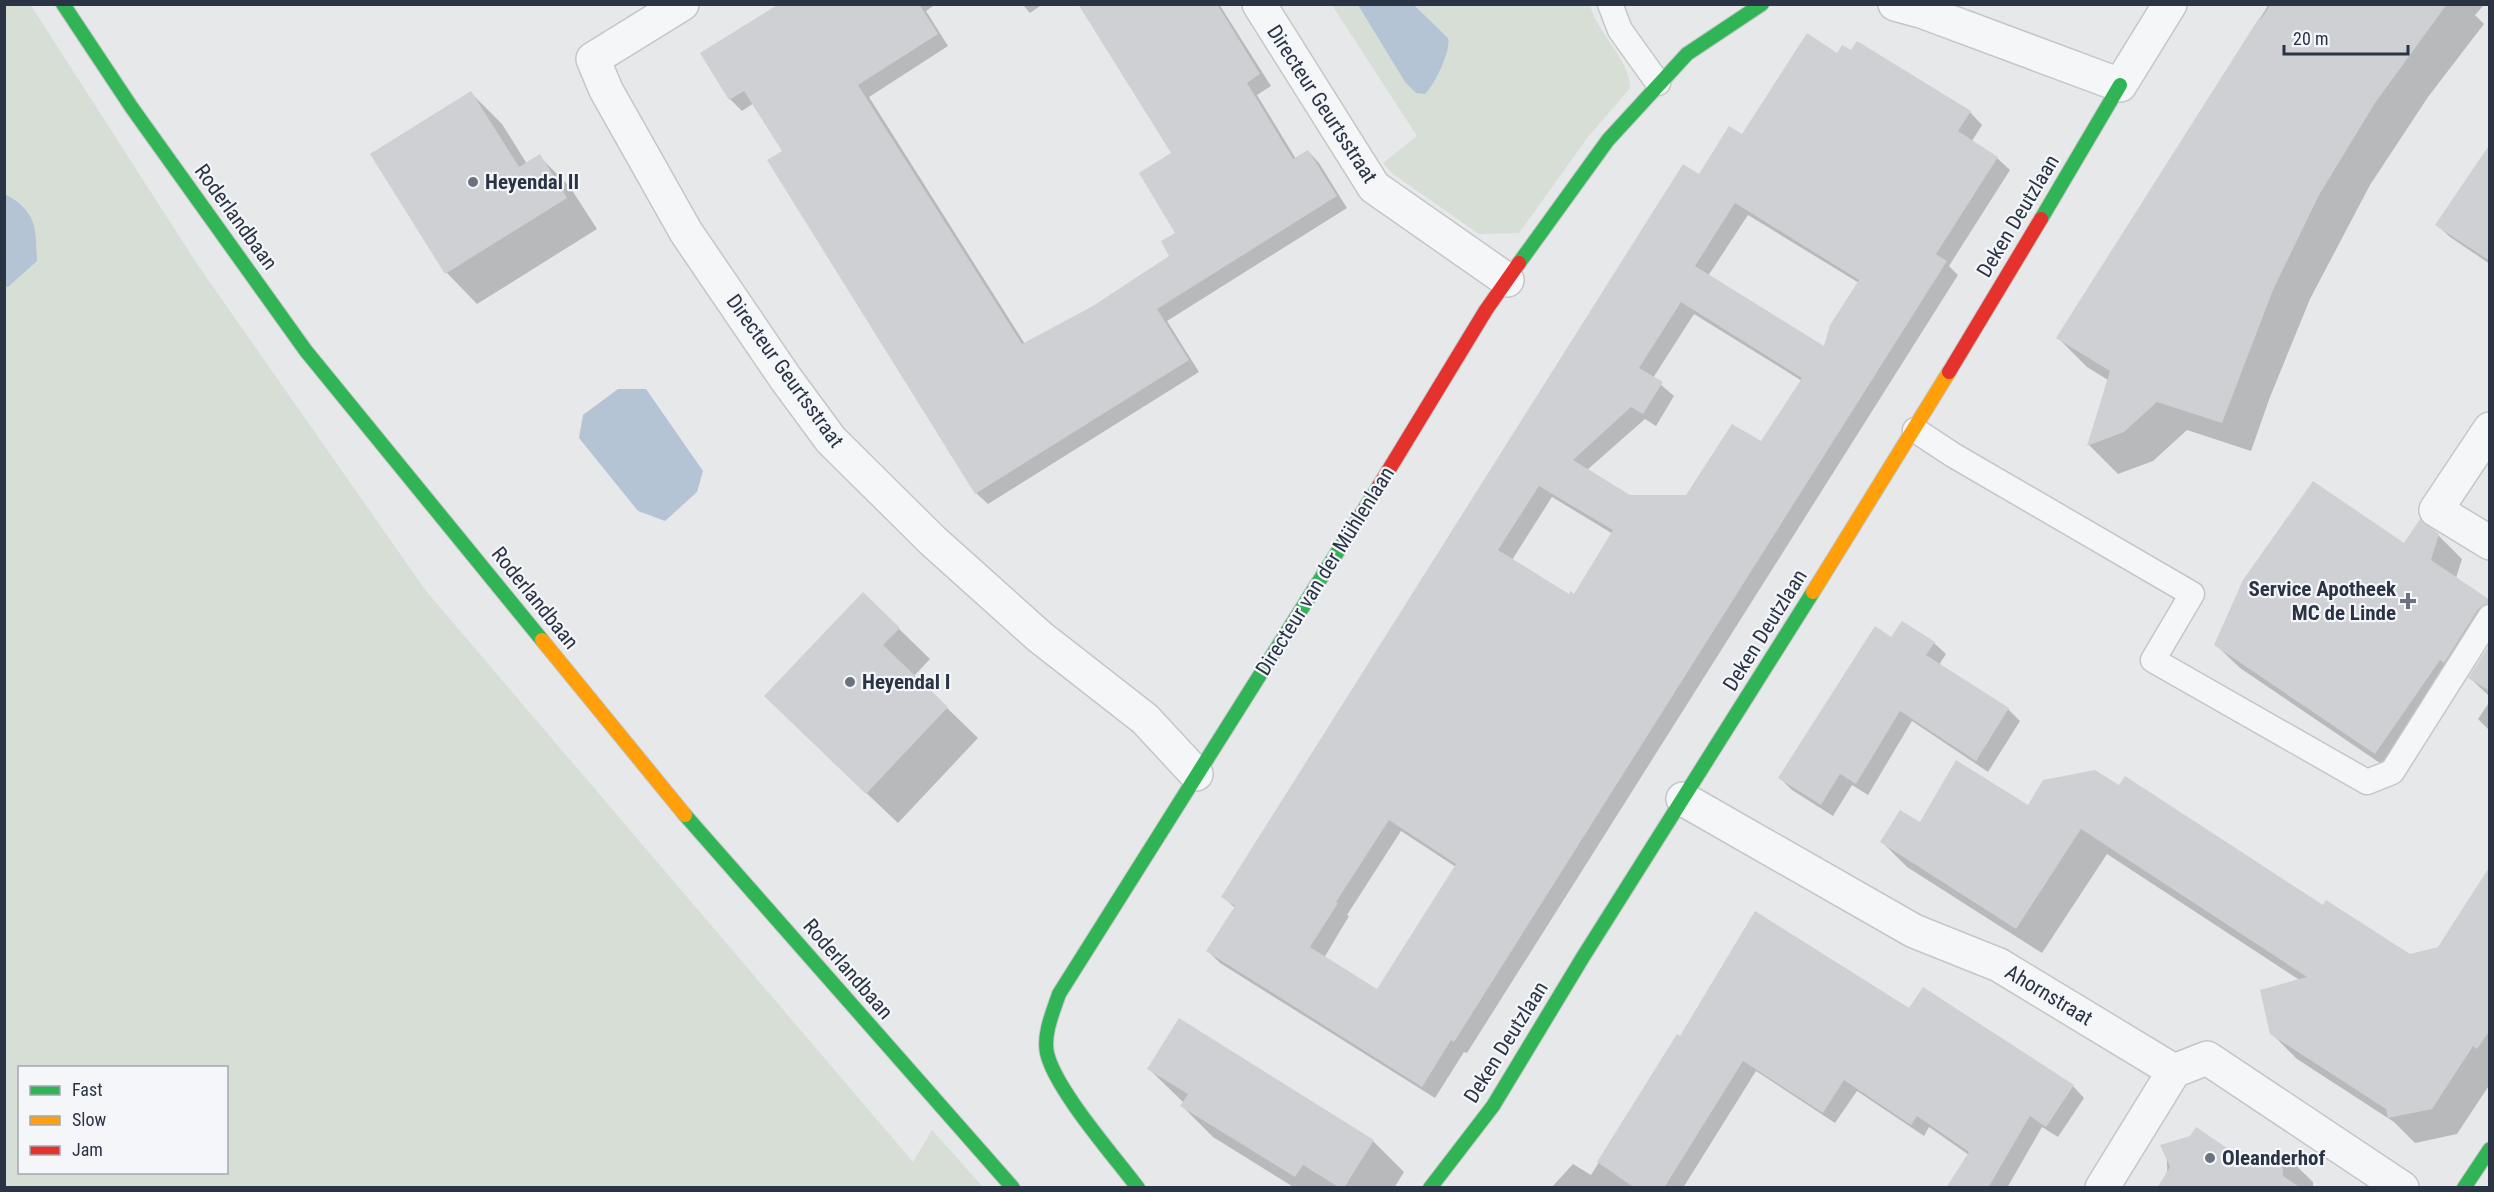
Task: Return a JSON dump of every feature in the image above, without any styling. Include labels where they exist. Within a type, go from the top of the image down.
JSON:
[{"type":"street","name":"Roderlandbaan","points":[[63,4],[132,108],[306,351],[692,823],[1013,1188]]},
{"type":"street","name":"Directeur Geurtsstraat","points":[[682,4],[592,59],[606,90],[686,232],[786,379],[831,440],[933,541],[1040,638],[1145,718],[1196,774]]},
{"type":"street","name":"Directeur Geurtsstraat","points":[[1259,4],[1374,187],[1507,280]]},
{"type":"street","name":"Directeur van der Mühlenlaan","points":[[1138,1188],[1063,1084],[1047,1053],[1049,1023],[1059,994],[1507,280],[1608,140],[1658,83],[1687,54],[1762,4]]},
{"type":"street","points":[[1895,4],[1921,11],[2120,85],[2170,4]]},
{"type":"street","name":"Deken Deutzlaan","points":[[1430,1188],[1493,1106],[1583,957],[1915,430],[2120,85]]},
{"type":"street","points":[[2490,429],[2436,510],[2490,543]]},
{"type":"street","name":"Ahornstraat","points":[[1683,799],[1914,931],[2000,964],[2174,1071]]},
{"type":"street","points":[[2102,1188],[2174,1071],[2207,1058],[2402,1188]]},
{"type":"street","points":[[2464,1188],[2490,1149]]},
{"type":"lane","points":[[1610,4],[1620,30],[1658,83]]},
{"type":"lane","points":[[1915,430],[1953,455],[2192,594],[2153,660],[2367,782],[2392,772],[2488,620]]},
{"type":"shaded area","points":[[30,4],[197,264],[426,591],[913,1162],[932,1130],[983,1187],[5,1188],[4,286],[8,287],[37,260],[33,221],[23,206],[5,194],[4,5]]},
{"type":"shaded area","points":[[1332,5],[1358,5],[1405,82],[1438,71],[1446,57],[1448,38],[1414,5],[1590,5],[1599,26],[1625,67],[1630,88],[1588,137],[1519,233],[1479,234],[1393,174],[1383,163],[1417,136]]},
{"type":"water","points":[[1358,5],[1414,5],[1448,38],[1449,43],[1441,67],[1425,94],[1416,93],[1405,82]]},
{"type":"water","points":[[5,194],[16,200],[29,214],[35,229],[37,249],[37,261],[8,287],[4,286]]},
{"type":"water","points":[[618,389],[646,389],[703,471],[697,492],[665,521],[638,511],[579,438],[583,415]]},
{"type":"building","points":[[779,4],[919,4],[938,34],[858,85],[1022,344],[1093,306],[1169,256],[1161,241],[1175,233],[1139,173],[1171,153],[1078,4],[1217,4],[1260,74],[1247,83],[1293,159],[1308,150],[1337,196],[1157,309],[1189,360],[975,494],[767,160],[782,151],[744,91],[729,100],[700,53]]},
{"type":"building","points":[[2271,4],[2447,4],[2375,103],[2319,195],[2273,290],[2222,423],[2157,402],[2124,432],[2087,446],[2110,371],[2056,338],[2259,18],[2261,19]]},
{"type":"building","points":[[1807,33],[1837,53],[1842,45],[1851,50],[1857,41],[1971,111],[1958,131],[1998,157],[1936,254],[1947,261],[1454,1042],[1451,1040],[1422,1087],[1206,951],[1235,906],[1221,897],[1683,164],[1699,174],[1729,126],[1742,134]],"holes":[[[1735,203],[1859,280],[1830,325],[1824,346],[1695,266]],[[1681,302],[1802,378],[1761,441],[1732,424],[1686,495],[1630,495],[1573,460],[1631,407],[1643,414],[1663,382],[1639,368]],[[1539,486],[1613,530],[1574,594],[1571,591],[1569,594],[1498,550]],[[1389,820],[1456,864],[1377,989],[1310,947],[1338,903],[1336,902]]]},
{"type":"building","name":"Heyendal II","points":[[471,91],[519,167],[540,154],[567,198],[445,274],[370,154]]},
{"type":"building","points":[[2490,144],[2490,261],[2435,225]]},
{"type":"building","points":[[2313,481],[2404,543],[2420,519],[2439,534],[2431,560],[2490,600],[2490,603],[2478,609],[2444,663],[2440,660],[2375,754],[2214,645],[2243,580]]},
{"type":"building","name":"Heyendal I","points":[[863,592],[900,628],[883,645],[948,707],[866,794],[764,696]]},
{"type":"building","points":[[1902,621],[1935,642],[1926,655],[2009,708],[1976,761],[1900,711],[1856,784],[1840,774],[1821,805],[1778,778],[1875,626],[1891,637]]},
{"type":"building","points":[[2490,644],[2490,691],[2468,678]]},
{"type":"building","points":[[1956,760],[2028,805],[2043,780],[2095,770],[2119,785],[2125,776],[2323,905],[2326,900],[2410,954],[2438,947],[2490,866],[2490,1030],[2477,1049],[2473,1046],[2432,1109],[2388,1118],[2386,1109],[2270,1034],[2260,990],[2307,977],[2081,829],[2016,929],[1880,842],[1900,810],[1920,822]]},
{"type":"building","points":[[1755,911],[1909,1008],[1923,987],[2074,1085],[2046,1127],[2030,1116],[1988,1188],[1946,1188],[1969,1152],[1917,1116],[1911,1125],[1844,1080],[1823,1113],[1743,1061],[1664,1188],[1635,1188],[1597,1162],[1677,1034],[1680,1036]]},
{"type":"building","points":[[1179,1018],[1374,1140],[1344,1188],[1340,1188],[1303,1165],[1295,1177],[1180,1106],[1188,1094],[1147,1069]]},
{"type":"building","name":"Oleanderhof","points":[[2196,1127],[2239,1156],[2242,1151],[2255,1158],[2282,1150],[2283,1176],[2301,1188],[2157,1188],[2170,1167],[2160,1145],[2190,1136]]},
{"type":"traffic: fast","points":[[63,4],[132,108],[306,351],[542,640]]},
{"type":"traffic: fast","points":[[1519,263],[1608,140],[1687,54],[1762,4]]},
{"type":"traffic: fast","points":[[2041,219],[2120,85]]},
{"type":"traffic: fast","points":[[1138,1188],[1073,1103],[1052,1068],[1047,1053],[1046,1038],[1054,1008],[1059,994],[1379,486]]},
{"type":"traffic: fast","points":[[1430,1188],[1493,1106],[1583,957],[1813,592]]},
{"type":"traffic: fast","points":[[685,815],[1013,1188]]},
{"type":"traffic: fast","points":[[2464,1188],[2490,1149]]},
{"type":"traffic: slow","points":[[1813,592],[1949,372]]},
{"type":"traffic: slow","points":[[542,640],[685,815]]},
{"type":"traffic: jam","points":[[1949,372],[2041,219]]},
{"type":"traffic: jam","points":[[1379,486],[1486,310],[1519,263]]},
{"type":"place","name":"Heyendal II","points":[[473,182]]},
{"type":"place","name":"Service Apotheek MC de Linde","points":[[2408,601]]},
{"type":"place","name":"Heyendal I","points":[[850,682]]},
{"type":"place","name":"Oleanderhof","points":[[2210,1158]]}]
